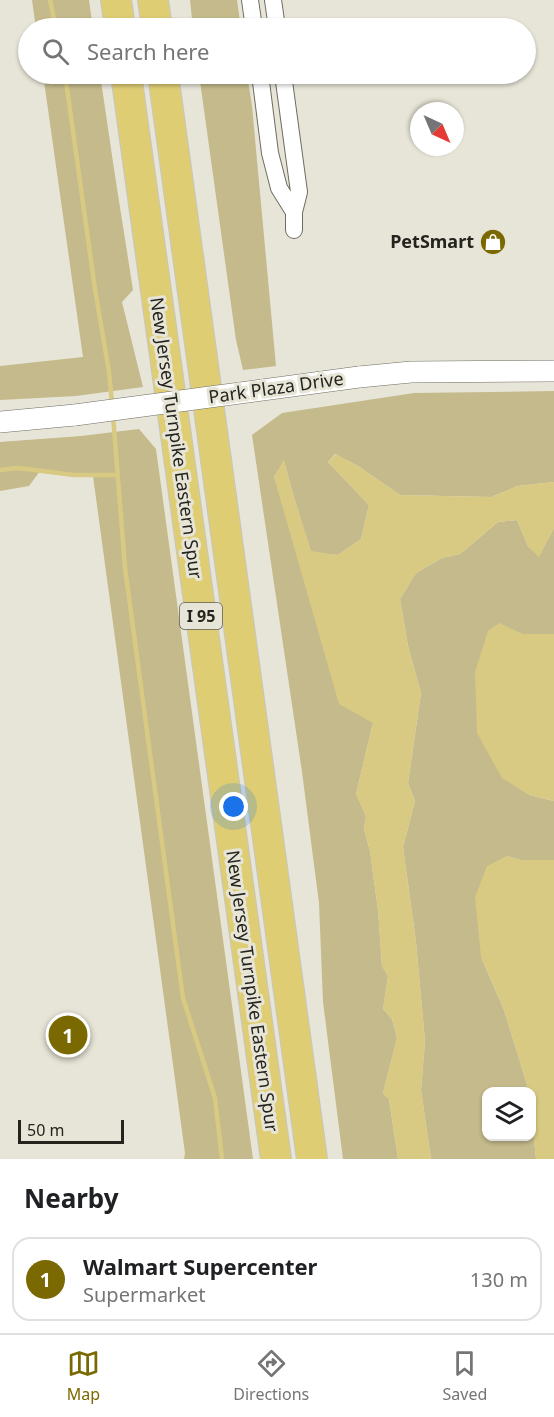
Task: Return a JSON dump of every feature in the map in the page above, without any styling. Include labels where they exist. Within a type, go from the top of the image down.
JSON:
[{"type":"highway","points":[[116,0],[119,18]]},
{"type":"highway","points":[[153,0],[156,18]]},
{"type":"highway","name":"New Jersey Turnpike Eastern Spur","points":[[127,84],[276,1159]]},
{"type":"highway","name":"New Jersey Turnpike Eastern Spur","points":[[165,84],[312,1159]]},
{"type":"street","points":[[250,0],[253,18]]},
{"type":"street","points":[[273,0],[276,18]]},
{"type":"street","points":[[261,84],[270,153],[279,188],[294,212]]},
{"type":"street","points":[[284,84],[299,192],[294,212],[294,230]]},
{"type":"street","name":"Park Plaza Drive","points":[[0,422],[75,415],[359,376],[411,372],[554,371]]},
{"type":"shaded area","points":[[32,0],[89,0],[92,18],[35,18]]},
{"type":"shaded area","points":[[190,0],[237,0],[240,18],[192,18]]},
{"type":"shaded area","points":[[44,84],[101,84],[133,290],[122,302],[143,387],[76,396],[0,400],[0,366],[83,357]]},
{"type":"shaded area","points":[[200,84],[249,84],[252,106],[276,366],[243,370],[236,340]]},
{"type":"shaded area","points":[[554,391],[554,482],[518,486],[491,497],[400,495],[358,466],[335,454],[328,462],[369,505],[361,539],[338,555],[311,552],[284,461],[274,477],[373,723],[356,794],[366,816],[364,829],[370,851],[378,910],[382,966],[388,976],[383,1009],[392,1019],[397,1038],[383,1093],[389,1099],[398,1159],[343,1159],[323,1002],[319,903],[252,435],[282,413],[414,393]]},
{"type":"shaded area","points":[[139,429],[156,449],[253,1159],[184,1159],[93,476],[40,471],[29,486],[0,491],[0,442]]},
{"type":"shaded area","points":[[336,454],[400,495],[491,497],[518,486],[554,482],[554,528],[539,557],[528,546],[517,520],[498,522],[460,554],[442,558],[416,573],[400,599],[408,646],[421,693],[408,783],[415,801],[403,847],[416,942],[425,1041],[421,1090],[431,1159],[398,1159],[389,1099],[383,1093],[397,1038],[392,1019],[383,1009],[388,976],[382,966],[378,910],[370,851],[364,829],[366,816],[356,794],[373,723],[339,704],[274,477],[284,460],[311,551],[338,555],[361,539],[369,505],[328,462]]},
{"type":"shaded area","points":[[517,520],[528,546],[539,556],[554,528],[554,634],[523,634],[529,795],[554,801],[554,860],[520,860],[507,856],[481,957],[504,1010],[528,1087],[482,1087],[482,1141],[534,1141],[536,1159],[431,1159],[421,1090],[425,1041],[416,942],[403,847],[415,801],[408,783],[421,693],[408,646],[400,599],[416,573],[442,558],[460,554],[498,522]]},
{"type":"shaded area","points":[[499,623],[523,634],[554,634],[554,801],[529,795],[502,778],[477,733],[475,672],[488,631]]},
{"type":"shaded area","points":[[507,856],[520,860],[554,860],[554,1159],[536,1159],[536,1087],[528,1087],[504,1010],[481,957],[475,897],[487,866]]},
{"type":"waterway","points":[[50,0],[54,18]]},
{"type":"waterway","points":[[66,84],[112,403]]},
{"type":"waterway","points":[[113,415],[125,568],[183,998],[215,1098],[222,1159]]},
{"type":"waterway","points":[[0,470],[18,468],[74,475],[118,475]]},
{"type":"place","name":"PetSmart","points":[[493,242]]},
{"type":"place","name":"Walmart Supercenter","points":[[68,1035]]}]
